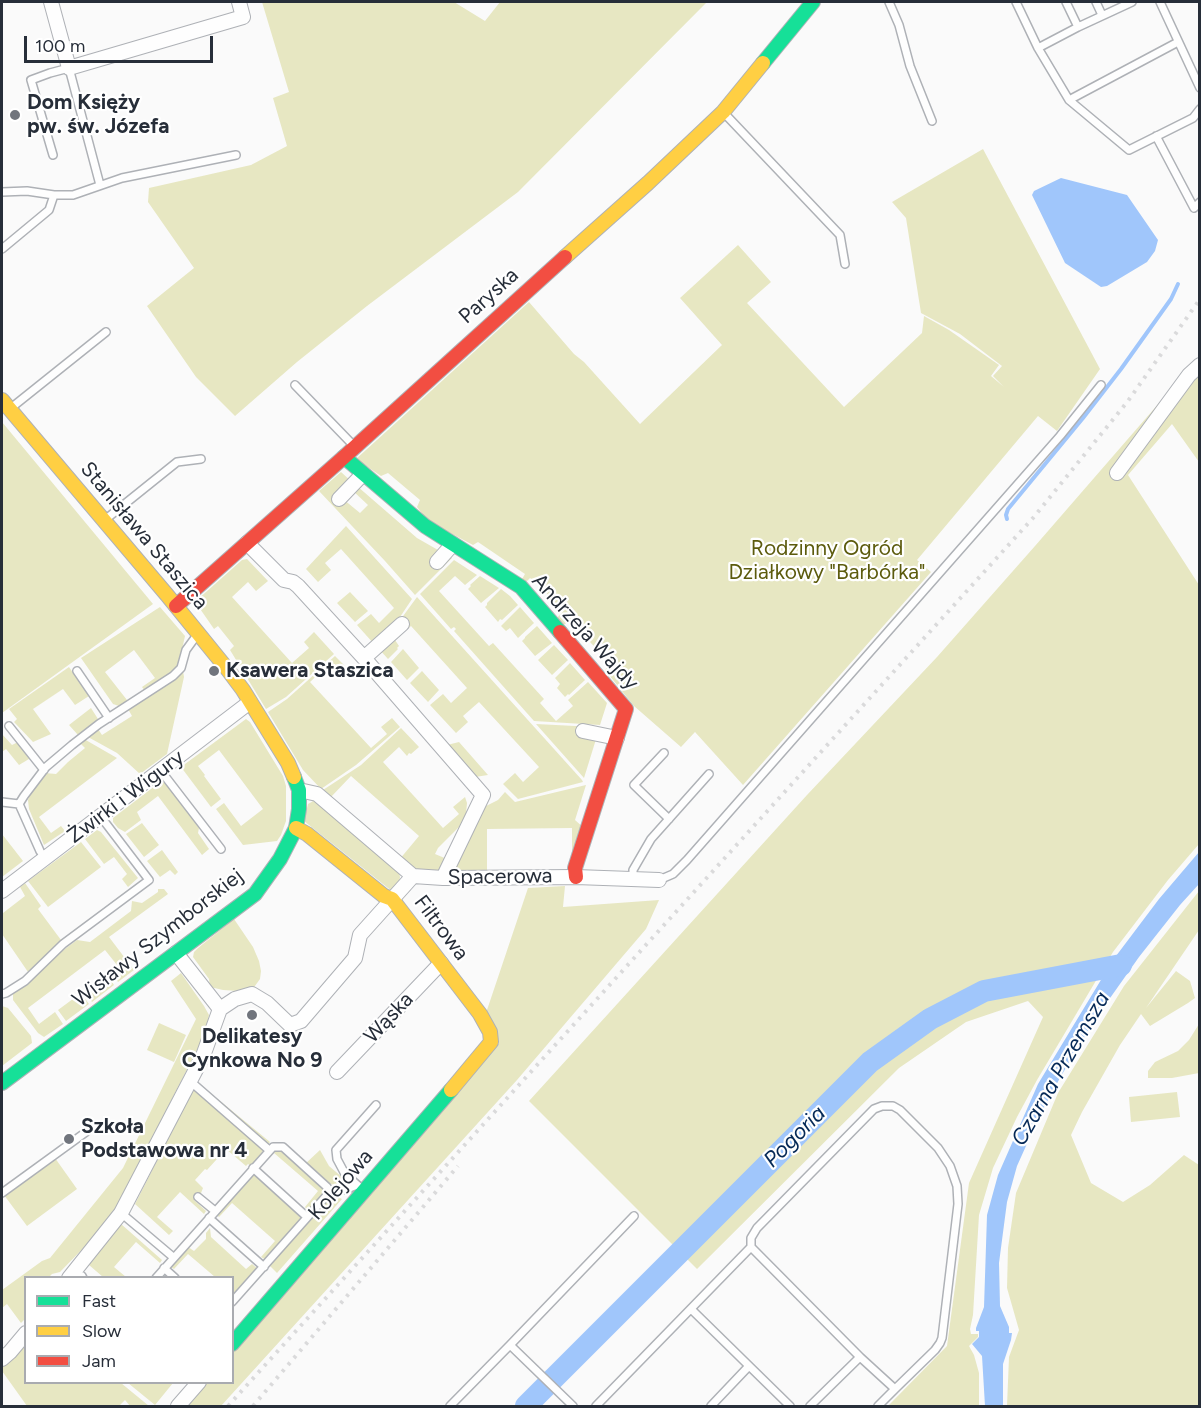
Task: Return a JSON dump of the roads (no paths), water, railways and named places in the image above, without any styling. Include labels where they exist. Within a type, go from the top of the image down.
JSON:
[{"type":"street","points":[[51,2],[69,68],[243,17],[239,2]]},
{"type":"street","name":"Paryska","points":[[176,606],[648,183],[723,112],[813,2]]},
{"type":"street","points":[[1117,473],[1189,375],[1200,365]]},
{"type":"street","name":"Stanisława Staszica","points":[[5,405],[176,606],[228,670],[250,702]]},
{"type":"street","name":"Andrzeja Wajdy","points":[[344,457],[425,526],[521,587],[626,709],[575,868],[576,876]]},
{"type":"street","points":[[339,499],[363,474]]},
{"type":"street","points":[[247,543],[284,580],[298,586],[483,795],[443,878]]},
{"type":"street","points":[[437,562],[453,544]]},
{"type":"street","points":[[364,658],[402,624]]},
{"type":"street","name":"Żwirki i Wigury","points":[[2,891],[250,702]]},
{"type":"street","name":"Wisławy Szymborskiej","points":[[2,1083],[255,894],[280,859],[296,828],[299,790],[288,763],[250,702]]},
{"type":"street","points":[[583,731],[617,738]]},
{"type":"street","points":[[79,1276],[121,1213],[203,1056],[220,1008],[235,999],[252,994],[267,1003],[290,1025],[301,1021],[356,958],[360,935],[413,876],[317,794],[299,790]]},
{"type":"street","name":"Filtrowa","points":[[296,828],[307,834],[384,896],[392,899],[480,1014],[490,1032],[491,1042],[482,1054]]},
{"type":"street","name":"Spacerowa","points":[[413,876],[443,878],[576,876],[659,880]]},
{"type":"street","points":[[176,953],[220,1008]]},
{"type":"street","name":"Wąska","points":[[337,1072],[441,963]]},
{"type":"street","name":"Kolejowa","points":[[234,1342],[360,1188],[482,1054]]},
{"type":"street","points":[[2,1359],[24,1335]]},
{"type":"street","points":[[178,1407],[198,1384]]},
{"type":"lane","points":[[889,2],[899,25],[910,66],[932,122]]},
{"type":"lane","points":[[1016,2],[1038,48],[1069,100],[1129,150],[1193,118],[1200,109]]},
{"type":"lane","points":[[1066,2],[1078,27]]},
{"type":"lane","points":[[1096,2],[1102,15]]},
{"type":"lane","points":[[1038,48],[1132,2]]},
{"type":"lane","points":[[1160,2],[1200,88]]},
{"type":"lane","points":[[1069,100],[1178,42]]},
{"type":"lane","points":[[53,155],[32,80],[69,68],[100,185]]},
{"type":"lane","points":[[723,112],[840,236],[845,264]]},
{"type":"lane","points":[[1156,136],[1194,208],[1200,202]]},
{"type":"lane","points":[[2,192],[27,191],[73,195],[122,178],[236,155]]},
{"type":"lane","points":[[2,249],[49,210],[54,195]]},
{"type":"lane","points":[[5,405],[106,332]]},
{"type":"lane","points":[[295,385],[355,447]]},
{"type":"lane","points":[[659,880],[673,874],[684,864],[1060,436],[1101,385]]},
{"type":"lane","points":[[104,521],[177,462],[201,459]]},
{"type":"lane","points":[[19,804],[44,770],[72,746],[109,718],[173,676],[181,668],[186,650],[198,633]]},
{"type":"lane","points":[[77,671],[109,718]]},
{"type":"lane","points":[[9,726],[44,770]]},
{"type":"lane","points":[[664,753],[634,785],[669,819]]},
{"type":"lane","points":[[161,771],[221,849]]},
{"type":"lane","points":[[633,878],[633,870],[651,839],[709,774]]},
{"type":"lane","points":[[2,802],[19,804]]},
{"type":"lane","points":[[19,804],[45,859]]},
{"type":"lane","points":[[2,993],[6,993],[25,981],[63,944],[149,880],[101,817]]},
{"type":"lane","points":[[190,1081],[269,1150]]},
{"type":"lane","points":[[360,1188],[345,1174],[337,1159],[336,1150],[376,1105]]},
{"type":"lane","points":[[878,1407],[940,1344],[958,1204],[957,1185],[950,1166],[938,1148],[900,1110],[893,1106],[882,1106],[873,1109],[757,1228],[751,1238],[752,1247],[860,1357],[895,1389]]},
{"type":"lane","points":[[2,1193],[86,1132]]},
{"type":"lane","points":[[158,1276],[273,1147],[283,1147],[329,1190]]},
{"type":"lane","points":[[254,1168],[308,1217]]},
{"type":"lane","points":[[329,1190],[360,1188]]},
{"type":"lane","points":[[234,1300],[328,1194],[329,1190]]},
{"type":"lane","points":[[198,1197],[214,1211]]},
{"type":"lane","points":[[121,1213],[173,1257]]},
{"type":"lane","points":[[450,1407],[634,1216]]},
{"type":"lane","points":[[209,1218],[264,1267]]},
{"type":"lane","points":[[596,1407],[752,1247]]},
{"type":"lane","points":[[164,1268],[173,1276]]},
{"type":"lane","points":[[691,1309],[790,1407]]},
{"type":"lane","points":[[510,1345],[570,1404]]},
{"type":"lane","points":[[810,1407],[860,1357]]},
{"type":"lane","points":[[711,1407],[749,1366]]},
{"type":"water","points":[[1061,178],[1127,195],[1158,240],[1155,251],[1147,262],[1107,286],[1101,287],[1065,263],[1032,195],[1034,191]]},
{"type":"water","name":"Czarna Przemsza","points":[[1199,852],[1199,884],[1139,957],[1096,1018],[1039,1117],[1017,1166],[1007,1202],[999,1263],[1000,1306],[1009,1327],[1009,1333],[1012,1333],[1003,1364],[1003,1406],[985,1406],[982,1356],[972,1344],[979,1337],[979,1331],[976,1331],[976,1328],[984,1307],[987,1215],[998,1175],[1038,1084],[1113,960],[1159,899]]},
{"type":"waterway","points":[[1007,519],[1008,509],[1121,369],[1171,299],[1178,284]]},
{"type":"waterway","name":"Pogoria","points":[[526,1406],[870,1062],[930,1019],[984,991],[1121,965]]},
{"type":"railway","points":[[228,1406],[1033,518],[1128,401],[1200,299]]},
{"type":"railway","points":[[253,1406],[458,1166]]},
{"type":"place","name":"Dom Księży pw. św. Józefa","points":[[15,115]]},
{"type":"place","name":"Ksawera Staszica","points":[[214,671]]},
{"type":"place","name":"Delikatesy Cynkowa No 9","points":[[252,1015]]},
{"type":"place","name":"Szkoła Podstawowa nr 4","points":[[69,1139]]},
{"type":"park label","name":"Rodzinny Ogród Działkowy \"Barbórka\"","points":[[827,561]]}]
